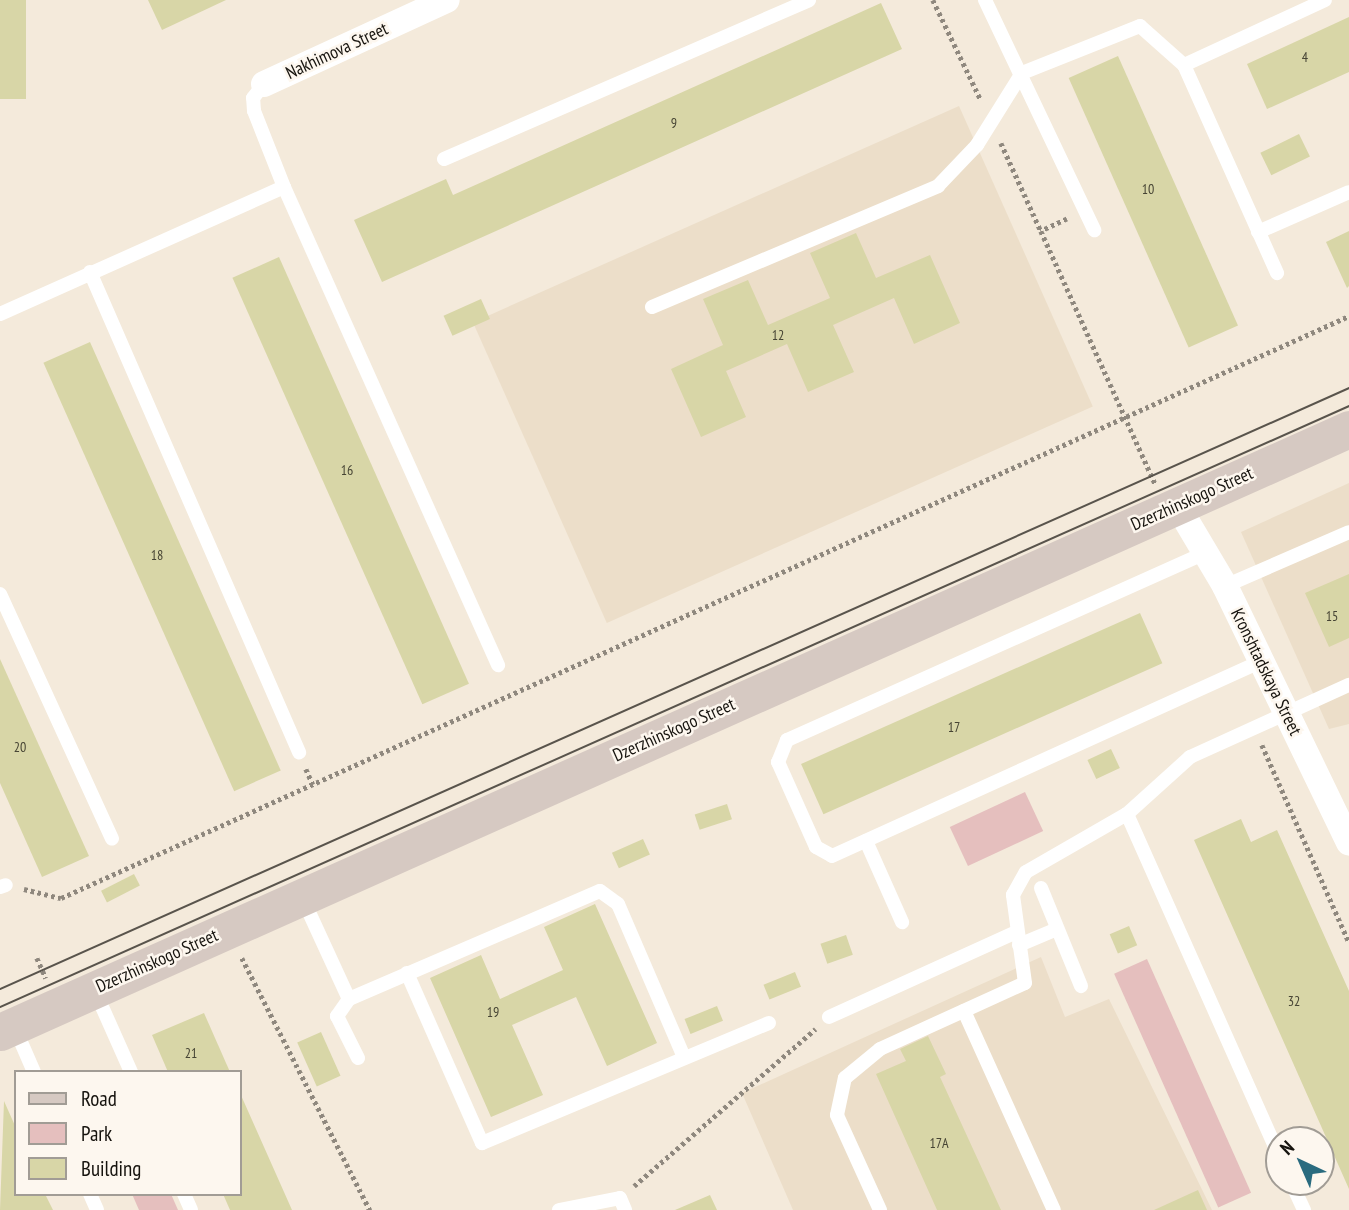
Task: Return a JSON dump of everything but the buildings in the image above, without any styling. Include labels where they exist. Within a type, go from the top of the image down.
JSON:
[{"type":"main road","name":"Dzerzhinskogo Street","points":[[7,1029],[1349,429]]},
{"type":"street","name":"Nakhimova Street","points":[[264,84],[447,0]]},
{"type":"street","name":"Kronshtadskaya Street","points":[[1166,510],[1205,553],[1225,586],[1349,843]]},
{"type":"lane","points":[[444,159],[809,0]]},
{"type":"lane","points":[[985,0],[1022,73],[1094,230]]},
{"type":"lane","points":[[1184,65],[1325,0]]},
{"type":"lane","points":[[652,307],[939,186],[977,145],[1022,73],[1140,26],[1184,65],[1277,273]]},
{"type":"lane","points":[[264,84],[253,98],[254,111],[284,187],[498,665]]},
{"type":"lane","points":[[0,314],[284,187]]},
{"type":"lane","points":[[1258,232],[1349,192]]},
{"type":"lane","points":[[90,272],[299,752]]},
{"type":"lane","points":[[1225,586],[1349,531]]},
{"type":"lane","points":[[1205,553],[786,740],[778,762],[816,847],[832,856],[1260,662]]},
{"type":"lane","points":[[0,594],[112,839]]},
{"type":"lane","points":[[880,1210],[837,1115],[845,1078],[880,1049],[1025,983],[1013,895],[1026,872],[1127,814],[1190,757],[1349,685]]},
{"type":"lane","points":[[1127,814],[1266,1126]]},
{"type":"lane","points":[[866,841],[902,922]]},
{"type":"lane","points":[[1041,888],[1081,986]]},
{"type":"lane","points":[[358,1058],[337,1016],[349,999],[600,891],[618,904],[684,1057]]},
{"type":"lane","points":[[301,896],[349,999]]},
{"type":"lane","points":[[829,1017],[1017,939],[1057,929]]},
{"type":"lane","points":[[407,973],[482,1143],[769,1023]]},
{"type":"lane","points":[[94,989],[130,1070]]},
{"type":"lane","points":[[964,1011],[1055,1210]]},
{"type":"lane","points":[[7,1029],[33,1070]]},
{"type":"lane","points":[[559,1210],[623,1204]]},
{"type":"path","points":[[1085,210],[1041,231],[1128,417],[1166,510]]},
{"type":"path","points":[[3,886],[61,898],[1349,316]]},
{"type":"path","points":[[1255,728],[1349,942]]},
{"type":"path","points":[[236,946],[370,1210]]},
{"type":"path","points":[[623,1204],[829,1017]]},
{"type":"shaded area","points":[[959,106],[1093,407],[607,623],[473,322]]},
{"type":"shaded area","points":[[1349,483],[1349,724],[1329,729],[1241,532]]},
{"type":"shaded area","points":[[1041,957],[1065,1017],[1109,999],[1212,1210],[793,1210],[742,1093]]},
{"type":"green space","points":[[1025,792],[1043,831],[968,866],[950,827]]},
{"type":"green space","points":[[1147,959],[1251,1193],[1218,1208],[1114,974]]},
{"type":"green space","points":[[133,1196],[172,1196],[178,1210],[139,1210]]},
{"type":"tram line","points":[[0,989],[1349,388]]},
{"type":"tram line","points":[[0,1007],[1349,406]]}]
